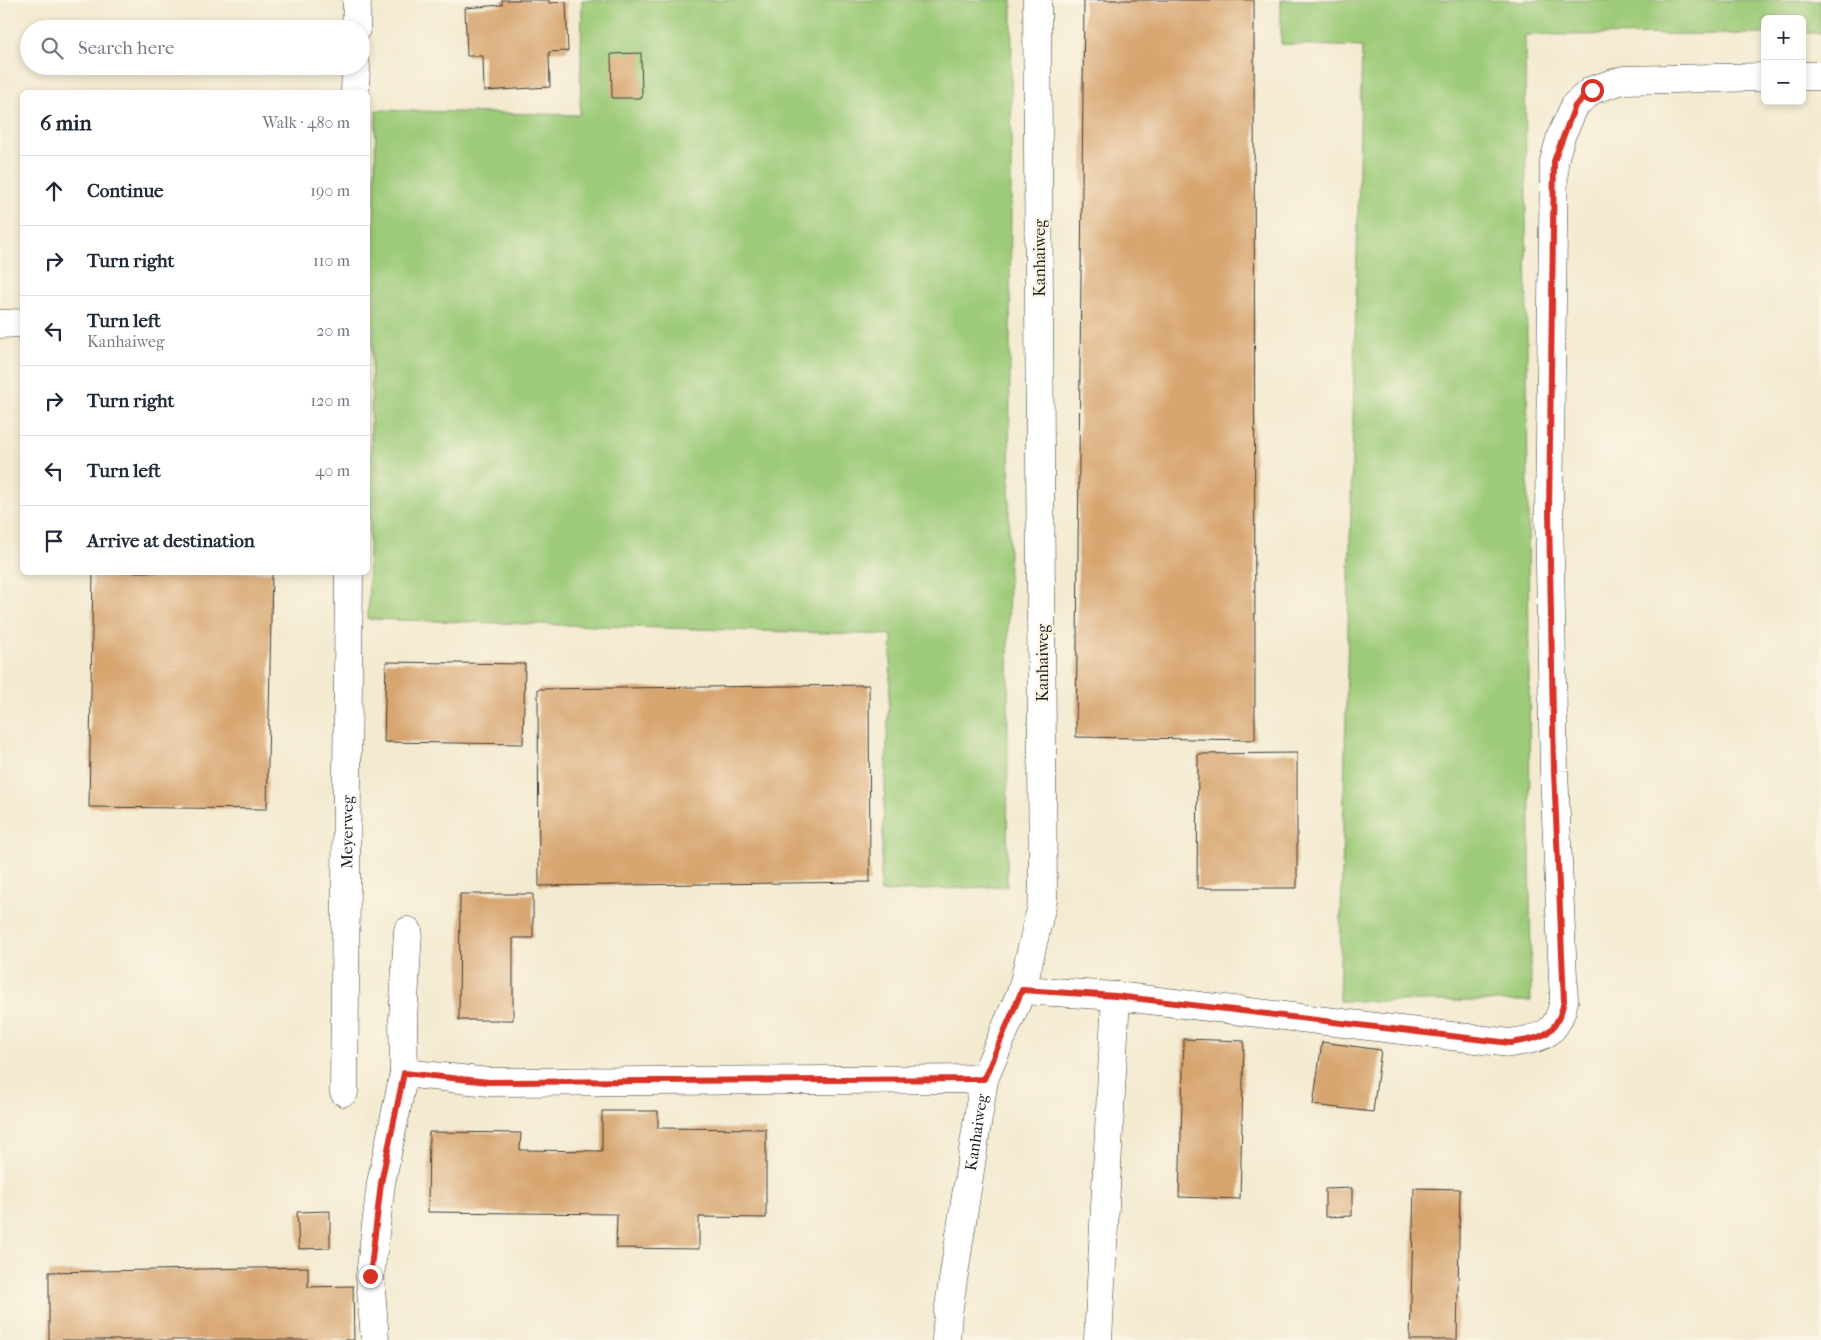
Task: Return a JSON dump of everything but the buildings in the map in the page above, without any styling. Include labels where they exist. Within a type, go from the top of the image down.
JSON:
[{"type":"street","points":[[356,20],[357,0]]},
{"type":"street","name":"Kanhaiweg","points":[[946,1340],[948,1313],[984,1079],[1022,990],[1043,900],[1037,0]]},
{"type":"street","points":[[355,90],[356,75]]},
{"type":"street","points":[[1806,76],[1821,76]]},
{"type":"street","points":[[1022,990],[1116,996],[1510,1043],[1536,1039],[1554,1029],[1560,1018],[1564,1001],[1554,771],[1549,512],[1554,161],[1575,106],[1592,90],[1623,80],[1761,77]]},
{"type":"street","points":[[0,324],[20,324]]},
{"type":"street","name":"Meyerweg","points":[[344,1092],[349,575]]},
{"type":"street","points":[[375,1340],[370,1276],[381,1183],[404,1073],[403,1019],[408,931]]},
{"type":"street","points":[[1098,1340],[1116,996]]},
{"type":"street","points":[[404,1073],[489,1082],[984,1079]]},
{"type":"green space","points":[[582,0],[1012,0],[1007,886],[880,892],[892,635],[368,619],[376,110],[580,115]]},
{"type":"green space","points":[[1281,0],[1502,0],[1525,2],[1526,0],[1821,0],[1821,33],[1806,33],[1806,15],[1761,15],[1761,34],[1525,35],[1531,1001],[1339,1001],[1362,47],[1281,44]]},
{"type":"route","points":[[370,1276],[381,1183],[404,1073],[489,1082],[984,1079],[1022,990],[1116,996],[1288,1015],[1510,1043],[1536,1039],[1554,1029],[1560,1018],[1564,1001],[1554,771],[1549,512],[1554,161],[1561,136],[1575,106],[1592,90]]}]
